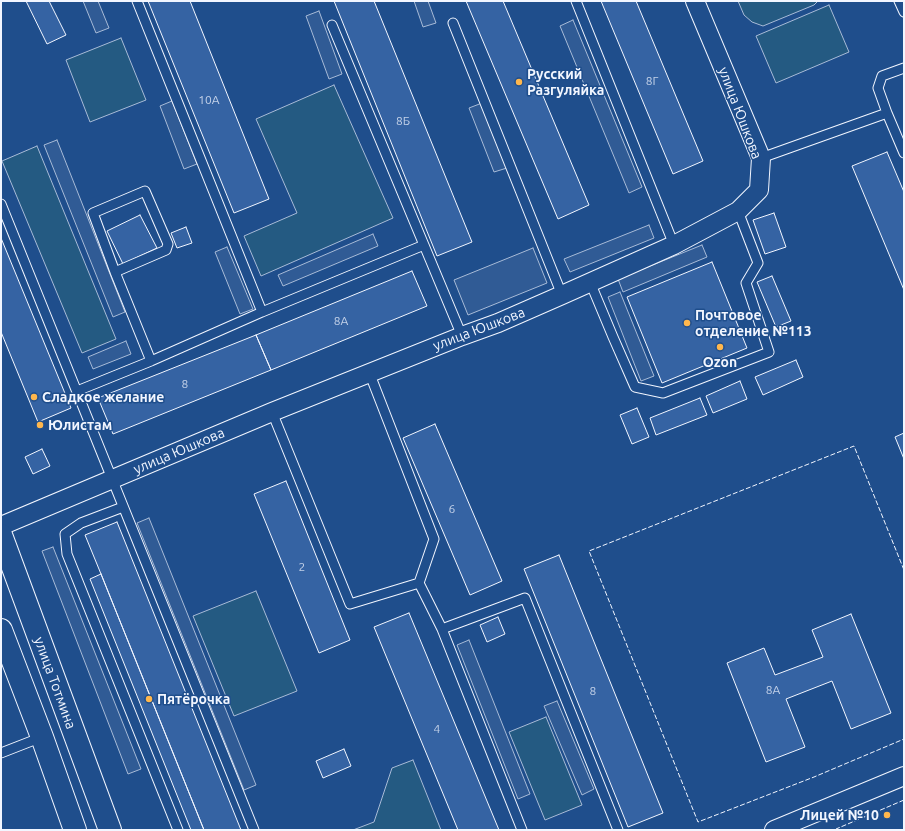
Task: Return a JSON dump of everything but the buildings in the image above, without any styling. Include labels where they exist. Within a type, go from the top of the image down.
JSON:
[{"type":"main road","name":"улица Тотмина","points":[[1,535],[110,830]]},
{"type":"main road","points":[[1,630],[42,737],[75,830]]},
{"type":"street","name":"улица Юшкова","points":[[1,526],[112,478],[369,372],[498,323],[674,244],[738,211],[759,190],[761,158],[695,1]]},
{"type":"street","points":[[774,830],[904,776]]},
{"type":"lane","points":[[137,1],[262,312]]},
{"type":"lane","points":[[576,1],[674,244]]},
{"type":"lane","points":[[899,1],[904,12]]},
{"type":"lane","points":[[453,23],[562,295]]},
{"type":"lane","points":[[332,25],[462,336]]},
{"type":"lane","points":[[904,68],[882,76],[878,88],[904,153]]},
{"type":"lane","points":[[761,158],[888,113]]},
{"type":"lane","points":[[115,272],[166,250],[168,244],[145,191],[93,213],[115,272],[151,360]]},
{"type":"lane","points":[[1,204],[254,830]]},
{"type":"lane","points":[[590,282],[635,387],[663,393],[769,352],[746,283],[758,263],[738,211]]},
{"type":"lane","points":[[77,391],[424,245]]},
{"type":"lane","points":[[369,372],[434,539],[419,583],[442,629],[522,830]]},
{"type":"lane","points":[[272,412],[350,604],[419,583]]},
{"type":"lane","points":[[123,507],[82,523],[65,534],[67,554],[178,830]]},
{"type":"lane","points":[[442,629],[525,598],[618,830]]},
{"type":"lane","points":[[1,753],[42,737]]},
{"type":"shaded area","points":[[83,1],[98,1],[109,28],[96,33]]},
{"type":"shaded area","points":[[414,1],[428,1],[436,23],[423,27]]},
{"type":"shaded area","points":[[738,1],[818,1],[814,5],[763,26],[752,22],[744,15]]},
{"type":"shaded area","points":[[829,5],[849,52],[776,83],[756,36]]},
{"type":"shaded area","points":[[319,11],[342,74],[329,79],[306,16]]},
{"type":"shaded area","points":[[573,20],[642,187],[629,193],[560,26]]},
{"type":"shaded area","points":[[121,38],[146,100],[90,122],[66,60]]},
{"type":"shaded area","points":[[334,85],[393,218],[261,276],[244,236],[297,213],[256,119]]},
{"type":"shaded area","points":[[172,101],[197,164],[184,169],[160,106]]},
{"type":"shaded area","points":[[482,103],[507,168],[494,172],[469,108]]},
{"type":"shaded area","points":[[57,140],[125,312],[113,317],[44,145]]},
{"type":"shaded area","points":[[37,146],[116,339],[82,353],[2,161]]},
{"type":"shaded area","points":[[649,225],[654,238],[570,272],[564,259]]},
{"type":"shaded area","points":[[373,234],[378,246],[283,286],[278,275]]},
{"type":"shaded area","points":[[702,245],[707,257],[623,292],[618,279]]},
{"type":"shaded area","points":[[227,247],[253,309],[240,314],[215,252]]},
{"type":"shaded area","points":[[533,248],[547,283],[468,315],[454,280]]},
{"type":"shaded area","points":[[620,292],[654,376],[641,381],[608,297]]},
{"type":"shaded area","points":[[126,341],[131,354],[93,369],[88,357]]},
{"type":"shaded area","points":[[149,518],[256,785],[244,790],[137,523]]},
{"type":"shaded area","points":[[53,547],[141,769],[128,774],[42,551]]},
{"type":"shaded area","points":[[256,591],[297,691],[234,716],[193,616]]},
{"type":"shaded area","points":[[469,640],[530,794],[518,799],[457,645]]},
{"type":"shaded area","points":[[557,701],[594,789],[582,795],[544,706]]},
{"type":"shaded area","points":[[546,717],[582,805],[545,820],[509,732]]},
{"type":"shaded area","points":[[413,760],[441,830],[353,830],[374,822],[392,768]]},
{"type":"fence","points":[[904,570],[854,446],[589,551],[698,822],[814,777],[904,739]]},
{"type":"fence","points":[[836,830],[904,800]]},
{"type":"place","name":"Русский Разгуляйка","points":[[519,82]]},
{"type":"place","name":"Почтовое отделение №113","points":[[687,323]]},
{"type":"place","name":"Ozon","points":[[720,347]]},
{"type":"place","name":"Сладкое желание","points":[[34,397]]},
{"type":"place","name":"Юлистам","points":[[40,425]]},
{"type":"place","name":"Пятёрочка","points":[[149,699]]},
{"type":"place","name":"Лицей №10","points":[[887,815]]}]
